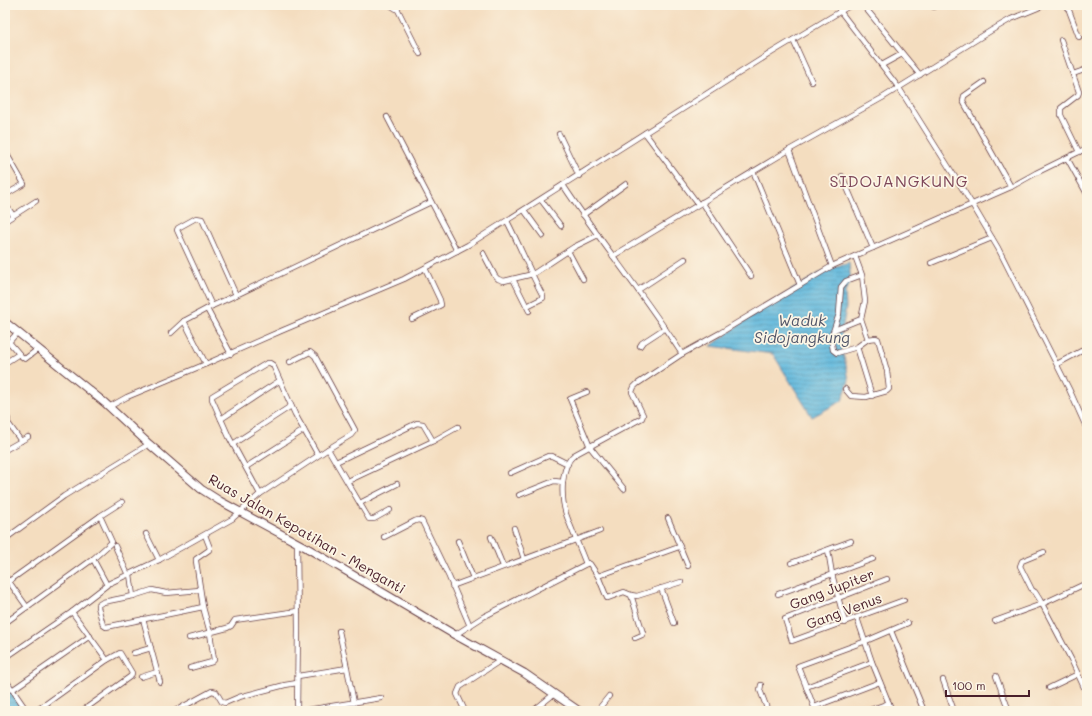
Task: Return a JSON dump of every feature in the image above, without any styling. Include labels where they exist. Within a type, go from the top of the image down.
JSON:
[{"type":"main road","name":"Ruas Jalan Kepatihan - Menganti","points":[[5,322],[109,407],[148,444],[201,489],[524,673],[579,711]]},
{"type":"street","points":[[390,5],[398,10],[420,54]]},
{"type":"street","points":[[837,5],[899,88],[972,204],[992,238],[1057,364],[1087,429]]},
{"type":"street","points":[[109,407],[127,397],[404,279],[457,251],[541,200],[645,133],[851,5]]},
{"type":"street","points":[[863,5],[920,75]]},
{"type":"street","points":[[613,256],[753,171],[899,88],[992,30],[1044,5]]},
{"type":"street","points":[[1067,5],[1079,37]]},
{"type":"street","points":[[793,40],[812,82]]},
{"type":"street","points":[[1061,40],[1080,92],[1061,108],[1061,115],[1079,152]]},
{"type":"street","points":[[882,65],[902,54]]},
{"type":"street","points":[[1073,74],[1087,69]]},
{"type":"street","points":[[984,82],[964,96],[963,101],[1011,187]]},
{"type":"street","points":[[387,117],[457,251]]},
{"type":"street","points":[[645,133],[700,203],[751,276]]},
{"type":"street","points":[[559,134],[579,176]]},
{"type":"street","points":[[586,564],[566,513],[562,492],[564,470],[570,458],[574,455],[642,418],[643,415],[632,392],[634,387],[682,354],[832,266],[1011,187],[1087,148]]},
{"type":"street","points":[[789,150],[832,266]]},
{"type":"street","points":[[5,151],[24,184],[5,195]]},
{"type":"street","points":[[1067,158],[1087,194]]},
{"type":"street","points":[[753,171],[800,285]]},
{"type":"street","points":[[842,176],[873,248]]},
{"type":"street","points":[[582,214],[626,184]]},
{"type":"street","points":[[563,185],[682,354]]},
{"type":"street","points":[[541,200],[561,226]]},
{"type":"street","points":[[5,221],[36,201]]},
{"type":"street","points":[[171,333],[184,322],[210,308],[431,202]]},
{"type":"street","points":[[5,204],[13,216]]},
{"type":"street","points":[[524,210],[543,236]]},
{"type":"street","points":[[231,354],[177,230],[178,228],[196,218],[202,219],[236,295]]},
{"type":"street","points":[[507,221],[543,298],[526,306]]},
{"type":"street","points":[[483,253],[495,276],[502,281],[531,274],[568,251],[598,235]]},
{"type":"street","points":[[931,263],[992,238]]},
{"type":"street","points":[[568,251],[583,279]]},
{"type":"street","points":[[855,256],[862,275],[865,301],[861,319],[868,338]]},
{"type":"street","points":[[638,290],[685,259]]},
{"type":"street","points":[[412,319],[441,305],[425,268]]},
{"type":"street","points":[[845,388],[851,396],[872,396],[887,391],[890,388],[887,370],[878,340],[876,338],[868,338],[857,347],[837,353],[831,344],[831,338],[840,314],[842,284],[862,275]]},
{"type":"street","points":[[513,279],[530,311]]},
{"type":"street","points":[[834,330],[861,319]]},
{"type":"street","points":[[184,322],[206,364]]},
{"type":"street","points":[[640,346],[642,343],[665,328]]},
{"type":"street","points":[[18,332],[9,342],[19,354],[26,359],[38,349]]},
{"type":"street","points":[[857,347],[872,396]]},
{"type":"street","points":[[1057,364],[1087,348]]},
{"type":"street","points":[[110,583],[159,560],[205,535],[241,512],[260,494],[351,435],[355,430],[315,356],[310,352],[290,362]]},
{"type":"street","points":[[5,363],[19,354]]},
{"type":"street","points":[[260,494],[233,444],[212,399],[212,396],[267,362],[270,363],[273,366],[291,406],[318,456]]},
{"type":"street","points":[[221,419],[279,381]]},
{"type":"street","points":[[587,392],[570,399],[590,447],[624,489]]},
{"type":"street","points":[[233,444],[291,406]]},
{"type":"street","points":[[5,414],[8,419],[6,424],[21,441]]},
{"type":"street","points":[[336,462],[417,423],[423,424],[433,441]]},
{"type":"street","points":[[348,481],[433,441],[458,427]]},
{"type":"street","points":[[246,467],[304,430]]},
{"type":"street","points":[[5,450],[28,438]]},
{"type":"street","points":[[5,539],[64,496],[148,444]]},
{"type":"street","points":[[328,449],[371,520],[390,510]]},
{"type":"street","points":[[510,473],[548,456],[552,456],[568,464]]},
{"type":"street","points":[[519,495],[554,481],[563,482]]},
{"type":"street","points":[[360,503],[397,484]]},
{"type":"street","points":[[7,583],[100,516],[122,502]]},
{"type":"street","points":[[5,623],[93,559],[112,542],[100,516]]},
{"type":"street","points":[[668,518],[688,566]]},
{"type":"street","points":[[384,537],[414,521],[421,520],[430,536],[470,626]]},
{"type":"street","points":[[514,528],[524,559]]},
{"type":"street","points":[[452,586],[600,531]]},
{"type":"street","points":[[146,534],[159,560]]},
{"type":"street","points":[[190,668],[212,662],[214,660],[210,633],[203,607],[196,561],[196,559],[210,548],[205,535]]},
{"type":"street","points":[[491,537],[503,566]]},
{"type":"street","points":[[458,541],[473,578]]},
{"type":"street","points":[[791,563],[851,541]]},
{"type":"street","points":[[297,543],[297,711]]},
{"type":"street","points":[[115,546],[129,575],[133,596]]},
{"type":"street","points":[[598,576],[679,547]]},
{"type":"street","points":[[828,550],[832,574],[845,623]]},
{"type":"street","points":[[1044,552],[1022,561],[1020,565],[1032,590],[1035,592],[1042,604],[1087,694]]},
{"type":"street","points":[[5,658],[72,612],[107,585],[93,559]]},
{"type":"street","points":[[778,594],[873,559]]},
{"type":"street","points":[[455,634],[590,563],[598,576],[606,598],[610,598],[624,592],[637,596],[681,582]]},
{"type":"street","points":[[5,576],[7,583],[27,607]]},
{"type":"street","name":"Gang Jupiter","points":[[792,642],[785,618],[887,580]]},
{"type":"street","points":[[995,621],[1042,604],[1087,583]]},
{"type":"street","points":[[661,588],[674,623]]},
{"type":"street","points":[[200,590],[166,593],[152,590],[133,596],[103,602],[98,605],[103,625],[106,627],[203,607]]},
{"type":"street","points":[[631,595],[643,633],[635,638]]},
{"type":"street","name":"Gang Venus","points":[[792,642],[904,600]]},
{"type":"street","points":[[189,638],[230,627],[235,620],[298,611]]},
{"type":"street","points":[[72,612],[107,660]]},
{"type":"street","points":[[857,618],[872,662],[892,711]]},
{"type":"street","points":[[143,619],[160,682]]},
{"type":"street","points":[[880,682],[814,707],[798,666],[866,641],[908,623]]},
{"type":"street","points":[[340,631],[354,703]]},
{"type":"street","points":[[891,631],[924,711]]},
{"type":"street","points":[[12,690],[90,636]]},
{"type":"street","points":[[134,653],[151,648]]},
{"type":"street","points":[[36,711],[107,660],[120,653],[132,673],[131,676],[82,711]]},
{"type":"street","points":[[465,711],[457,691],[460,687],[501,660]]},
{"type":"street","points":[[806,687],[872,662]]},
{"type":"street","points":[[298,676],[346,668]]},
{"type":"street","points":[[141,677],[157,672]]},
{"type":"street","points":[[1049,688],[1078,674]]},
{"type":"street","points":[[996,676],[1010,711]]},
{"type":"street","points":[[5,679],[27,711]]},
{"type":"street","points":[[943,680],[954,711]]},
{"type":"street","points":[[175,711],[212,691],[216,692],[222,702],[226,703],[239,697],[297,683]]},
{"type":"street","points":[[761,685],[760,690],[768,711]]},
{"type":"street","points":[[533,711],[554,694]]},
{"type":"street","points":[[597,711],[609,696]]},
{"type":"street","points":[[301,711],[381,698]]},
{"type":"street","points":[[867,711],[889,703]]},
{"type":"street","points":[[658,711],[662,710]]},
{"type":"water","name":"Waduk Sidojangkung","points":[[849,263],[851,282],[845,292],[846,308],[840,343],[849,381],[842,401],[812,417],[773,354],[711,346],[756,312],[823,271]]},
{"type":"water","points":[[5,688],[6,690],[11,691],[25,711],[5,711]]},
{"type":"district","name":"SIDOJANGKUNG","points":[[899,181]]}]
